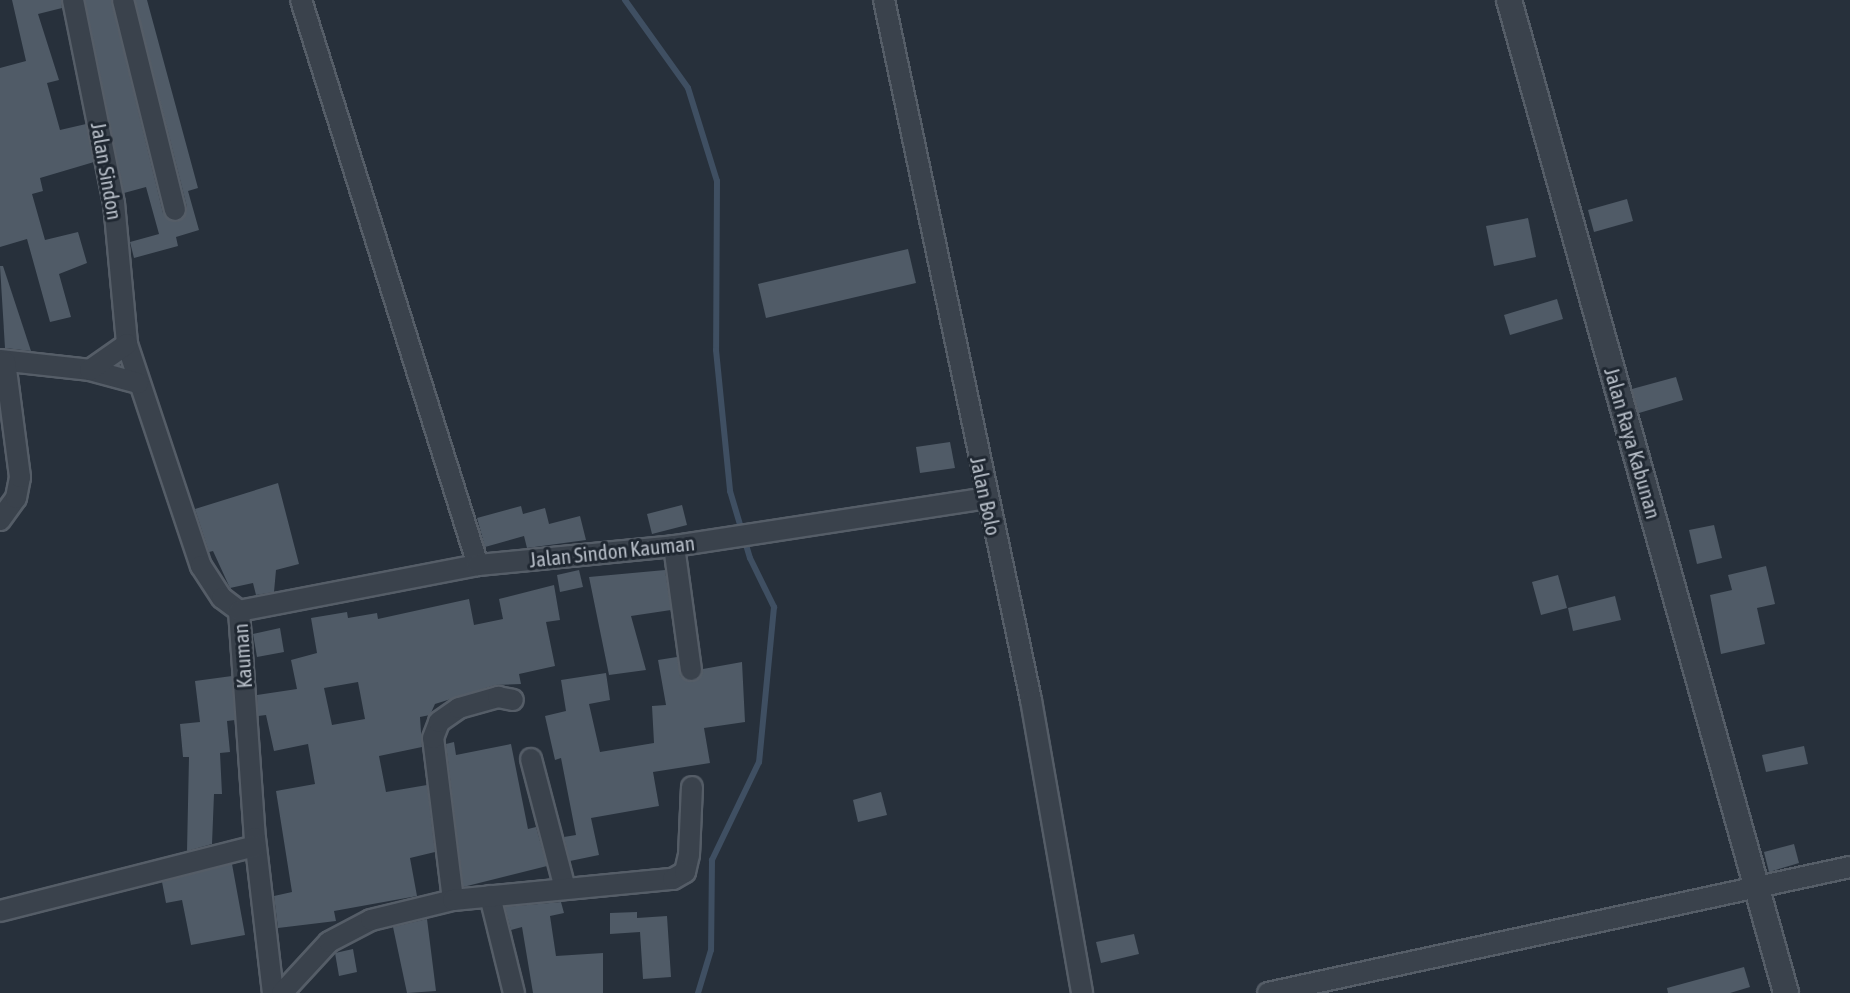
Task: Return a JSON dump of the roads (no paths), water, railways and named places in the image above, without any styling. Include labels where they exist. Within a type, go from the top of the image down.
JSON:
[{"type":"street","name":"Jalan Sindon","points":[[74,0],[114,203],[127,344]]},
{"type":"street","points":[[123,0],[175,210]]},
{"type":"street","points":[[301,0],[478,565]]},
{"type":"street","name":"Jalan Bolo","points":[[884,0],[986,498],[1031,700],[1082,993]]},
{"type":"street","name":"Jalan Raya Kabunan","points":[[1509,0],[1786,993]]},
{"type":"street","points":[[90,370],[127,344]]},
{"type":"street","name":"Kauman","points":[[127,344],[138,383],[201,566],[222,598],[239,611],[255,846],[273,993]]},
{"type":"street","points":[[0,520],[16,498],[20,477],[2,361],[90,370],[138,383]]},
{"type":"street","name":"Jalan Sindon Kauman","points":[[239,611],[478,565],[674,546],[986,498]]},
{"type":"street","points":[[674,546],[691,670]]},
{"type":"street","points":[[453,900],[433,738],[439,722],[459,708],[498,697],[513,700]]},
{"type":"street","points":[[531,759],[565,889]]},
{"type":"street","points":[[282,993],[329,942],[371,920],[453,900],[565,889],[642,885],[685,872],[692,787]]},
{"type":"street","points":[[0,911],[255,846]]},
{"type":"street","points":[[1268,993],[1850,867]]},
{"type":"street","points":[[490,896],[514,993]]},
{"type":"waterway","points":[[625,0],[688,88],[717,181],[716,350],[730,491],[750,558],[774,607],[759,762],[712,860],[711,950],[698,993]]}]
